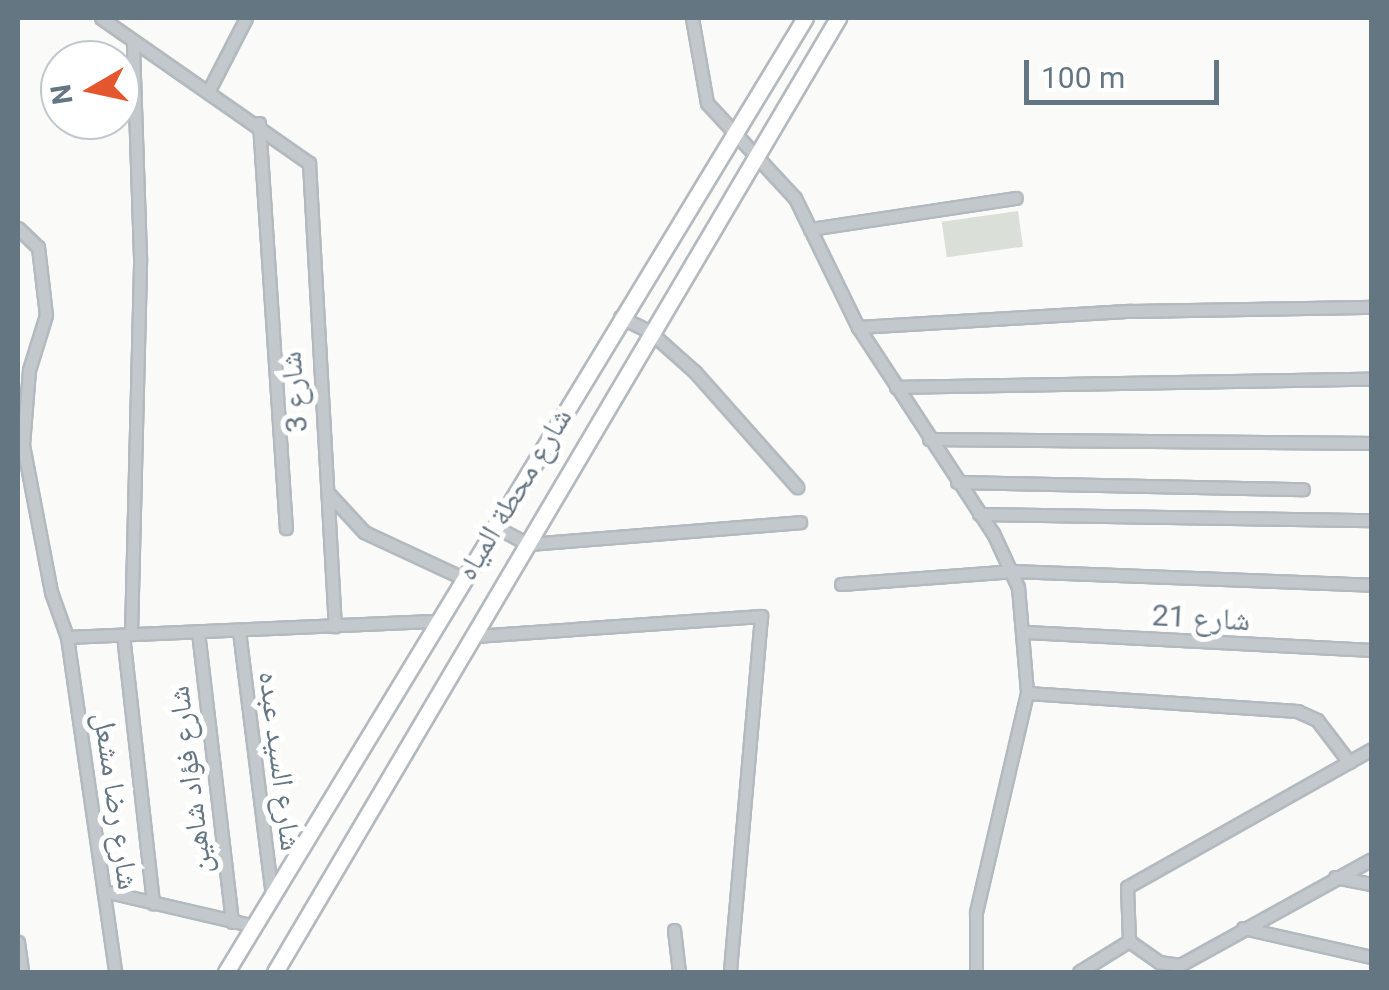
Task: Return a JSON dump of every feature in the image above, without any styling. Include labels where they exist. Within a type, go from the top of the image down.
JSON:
[{"type":"street","points":[[101,18],[129,40]]},
{"type":"street","points":[[210,90],[246,18]]},
{"type":"street","points":[[692,18],[702,88],[714,116],[757,152],[786,186],[858,327],[1012,571],[1027,632],[1027,694],[976,913],[976,972]]},
{"type":"street","name":"شارع محطة المياه","points":[[226,972],[733,132],[806,18]]},
{"type":"street","name":"شارع محطة المياه","points":[[276,972],[649,332],[838,18]]},
{"type":"street","points":[[140,47],[259,123],[286,528]]},
{"type":"street","name":"شارع 3","points":[[259,123],[304,156],[335,626]]},
{"type":"street","points":[[136,140],[140,257],[127,634],[153,903]]},
{"type":"street","points":[[810,229],[1016,198]]},
{"type":"street","points":[[689,205],[715,222]]},
{"type":"street","name":"شارع رضا مشعل","points":[[18,228],[38,248],[46,315],[29,370],[23,444],[51,592],[67,637],[116,972]]},
{"type":"street","points":[[858,327],[1131,311],[1372,308]]},
{"type":"street","points":[[620,318],[649,332],[745,424],[797,487]]},
{"type":"street","points":[[896,387],[1372,380]]},
{"type":"street","points":[[929,438],[1372,442]]},
{"type":"street","points":[[326,478],[342,513],[364,532],[463,578]]},
{"type":"street","points":[[957,482],[1303,489]]},
{"type":"street","points":[[979,514],[1372,520]]},
{"type":"street","points":[[494,526],[528,544],[800,522]]},
{"type":"street","points":[[841,584],[1012,571],[1372,585]]},
{"type":"street","points":[[475,636],[760,616],[730,972]]},
{"type":"street","points":[[67,637],[438,621]]},
{"type":"street","name":"شارع السيد عبده","points":[[239,631],[272,897]]},
{"type":"street","name":"شارع فؤاد شاهين","points":[[198,632],[232,922]]},
{"type":"street","name":"شارع 21","points":[[1027,632],[1372,650]]},
{"type":"street","points":[[1027,694],[1298,711],[1317,720],[1348,762]]},
{"type":"street","points":[[1128,941],[1127,887],[1372,749]]},
{"type":"street","points":[[1128,941],[1173,966],[1372,858]]},
{"type":"street","points":[[1335,878],[1372,884]]},
{"type":"street","points":[[104,891],[254,926]]},
{"type":"street","points":[[1243,928],[1372,957]]},
{"type":"street","points":[[674,930],[678,972]]},
{"type":"street","points":[[1079,972],[1128,941]]},
{"type":"street","points":[[18,942],[24,971]]},
{"type":"shaded area","points":[[1018,211],[1023,247],[947,257],[942,222]]}]
